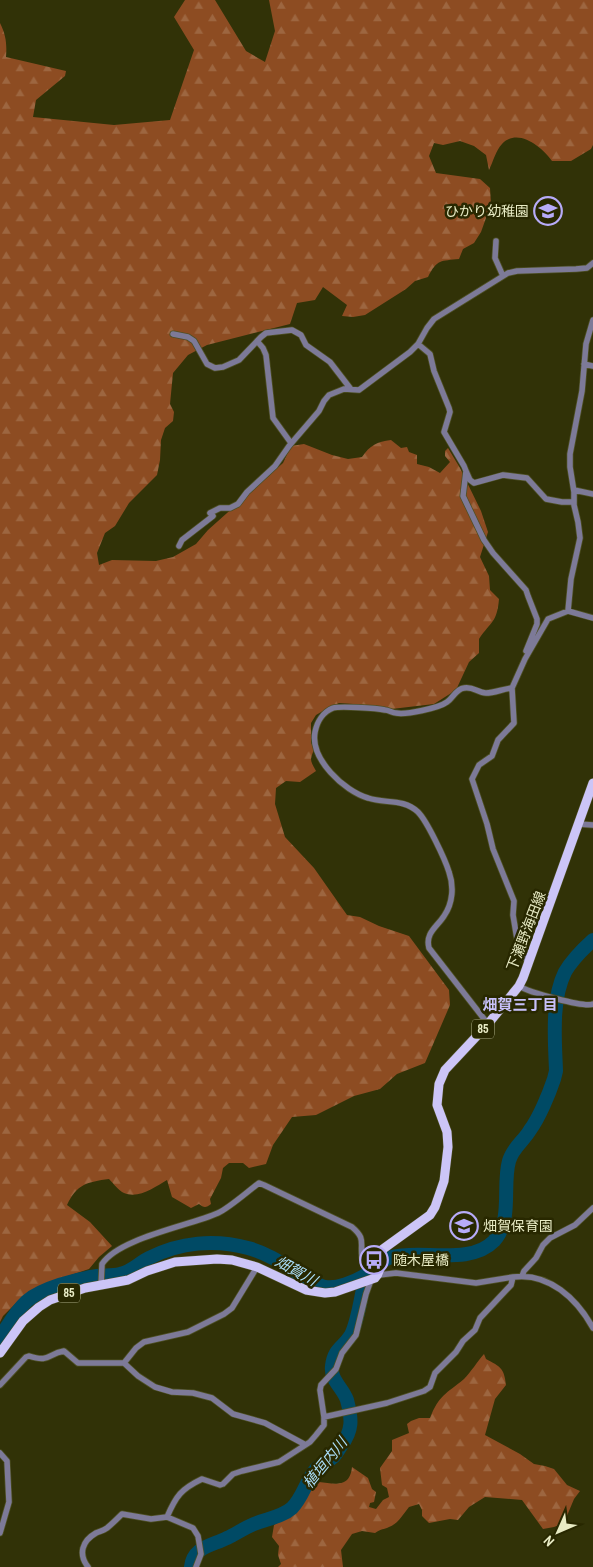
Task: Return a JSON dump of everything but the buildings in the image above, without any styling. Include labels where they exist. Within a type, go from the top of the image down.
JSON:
[{"type":"main road","name":"下瀬野海田線","points":[[380,1254],[390,1243],[430,1215],[436,1207],[444,1180],[448,1147],[447,1132],[441,1120],[438,1105],[439,1084],[445,1070],[488,1024],[518,986],[529,965],[593,783]]},
{"type":"main road","points":[[372,1278],[380,1254]]},
{"type":"main road","name":"85","points":[[0,1353],[23,1322],[39,1307],[60,1296],[85,1288],[128,1280],[147,1271],[175,1262],[217,1259],[232,1260],[257,1267],[314,1292],[335,1292],[372,1278]]},
{"type":"street","points":[[496,241],[495,258],[502,276]]},
{"type":"street","points":[[179,546],[182,540],[212,516],[210,513],[217,509],[230,508],[238,504],[246,492],[275,466],[291,443],[319,412],[329,395],[344,389],[361,389],[375,377],[394,366],[418,344],[434,319],[502,276],[517,271],[586,268],[593,263]]},
{"type":"street","points":[[568,611],[571,579],[580,538],[574,502],[570,454],[582,391],[588,332],[593,320]]},
{"type":"street","points":[[173,334],[194,341],[208,364],[215,368],[223,367],[239,360],[266,333],[297,331],[306,345],[330,362],[350,388]]},
{"type":"street","points":[[257,341],[266,355],[273,418],[291,443]]},
{"type":"street","points":[[418,344],[425,349],[432,359],[434,371],[450,412],[444,432],[460,458],[470,480],[474,483],[503,476],[527,478],[546,499],[574,502]]},
{"type":"street","points":[[584,364],[593,366]]},
{"type":"street","points":[[466,471],[463,496],[490,549],[526,590],[537,619],[536,629],[525,659]]},
{"type":"street","points":[[574,490],[593,494]]},
{"type":"street","points":[[529,965],[517,939],[513,915],[514,901],[493,849],[472,779],[479,765],[492,756],[498,740],[514,723],[512,688],[525,659],[548,619],[568,611],[593,618]]},
{"type":"street","points":[[488,1024],[434,955],[427,941],[432,930],[444,916],[449,906],[452,888],[449,871],[424,819],[410,806],[403,803],[367,798],[346,786],[326,767],[316,746],[314,735],[317,725],[323,716],[328,711],[338,707],[406,713],[440,706],[463,688],[470,688],[484,693],[512,688]]},
{"type":"street","points":[[578,824],[593,825]]},
{"type":"street","points":[[518,986],[526,991],[546,996],[589,1006],[593,1004]]},
{"type":"street","points":[[102,1286],[102,1264],[119,1250],[154,1234],[220,1212],[258,1183],[352,1227],[360,1234],[362,1258],[380,1254]]},
{"type":"street","points":[[522,1276],[550,1238],[575,1225],[593,1208]]},
{"type":"street","points":[[124,1363],[136,1348],[144,1342],[188,1332],[224,1314],[232,1308],[257,1267]]},
{"type":"street","points":[[167,1516],[178,1494],[196,1482],[202,1479],[220,1485],[224,1484],[233,1474],[279,1462],[304,1444],[310,1442],[321,1430],[324,1425],[324,1416],[321,1385],[336,1369],[342,1353],[356,1335],[372,1278],[396,1273],[476,1283],[522,1276],[550,1283],[562,1290],[579,1305],[593,1328]]},
{"type":"street","points":[[324,1416],[387,1403],[424,1391],[430,1387],[435,1373],[475,1330],[480,1318],[507,1291],[513,1277]]},
{"type":"street","points":[[0,1385],[26,1357],[46,1359],[64,1351],[78,1363],[124,1363],[138,1376],[155,1387],[172,1392],[193,1393],[212,1398],[234,1414],[264,1423],[304,1444]]},
{"type":"street","points":[[0,1453],[6,1461],[9,1502],[0,1533]]},
{"type":"street","points":[[88,1567],[82,1560],[82,1548],[95,1534],[108,1528],[122,1514],[151,1519],[167,1516],[193,1528],[198,1536],[202,1554],[196,1567]]},
{"type":"green space","points":[[185,0],[215,0],[246,51],[265,62],[275,31],[269,0],[593,0],[593,145],[591,149],[571,161],[552,161],[542,150],[529,141],[522,138],[508,139],[496,153],[489,170],[486,155],[474,146],[460,141],[443,145],[434,143],[429,156],[436,173],[480,179],[490,188],[491,204],[481,232],[474,243],[463,249],[459,259],[440,262],[434,267],[428,277],[415,281],[406,289],[365,315],[342,316],[347,305],[323,287],[315,300],[297,303],[290,324],[207,345],[188,355],[173,373],[170,404],[174,412],[173,421],[165,428],[161,440],[157,475],[129,503],[115,526],[105,533],[97,553],[99,565],[112,560],[156,561],[173,557],[196,544],[208,530],[283,463],[291,446],[304,444],[348,459],[362,457],[374,445],[391,440],[401,448],[407,447],[409,452],[417,455],[417,464],[429,467],[440,473],[450,462],[445,456],[445,451],[448,448],[481,511],[488,532],[480,557],[489,576],[490,590],[499,599],[498,607],[493,621],[479,639],[479,653],[469,662],[456,690],[434,704],[383,710],[339,703],[328,708],[316,715],[311,723],[311,743],[313,749],[311,760],[316,771],[300,782],[286,781],[276,788],[275,804],[285,837],[314,868],[347,915],[360,917],[379,926],[409,936],[449,990],[450,1005],[425,1063],[397,1074],[380,1089],[354,1096],[316,1115],[292,1117],[273,1145],[266,1164],[249,1168],[243,1163],[229,1163],[223,1168],[221,1178],[210,1199],[211,1204],[208,1206],[204,1207],[199,1204],[191,1208],[172,1197],[167,1180],[152,1189],[135,1194],[122,1192],[109,1179],[95,1181],[79,1188],[67,1205],[90,1222],[112,1246],[89,1269],[35,1289],[17,1302],[3,1316],[0,1322],[0,23],[6,40],[6,57],[66,71],[65,76],[36,100],[33,117],[114,125],[170,120],[194,50],[174,17]]},
{"type":"green space","points":[[484,1354],[486,1359],[501,1369],[506,1385],[495,1399],[485,1435],[534,1464],[554,1469],[567,1485],[580,1491],[574,1499],[564,1523],[543,1529],[522,1500],[485,1497],[469,1507],[458,1520],[450,1519],[429,1523],[422,1516],[419,1504],[409,1507],[392,1526],[375,1533],[362,1531],[352,1534],[341,1550],[343,1567],[278,1567],[281,1564],[278,1555],[279,1546],[272,1537],[274,1525],[298,1510],[312,1488],[319,1482],[336,1484],[345,1482],[351,1474],[352,1467],[368,1478],[372,1489],[376,1492],[374,1502],[370,1503],[369,1507],[376,1509],[383,1500],[389,1497],[387,1488],[382,1485],[380,1468],[392,1451],[392,1440],[409,1433],[407,1424],[411,1421],[419,1418],[430,1418],[440,1400],[464,1379]]},
{"type":"waterway","name":"畑賀川","points":[[0,1338],[12,1319],[33,1296],[80,1279],[124,1273],[149,1258],[185,1245],[210,1243],[248,1248],[273,1258],[323,1287],[340,1286],[355,1281],[379,1263],[392,1257],[403,1255],[459,1255],[484,1249],[500,1233],[503,1223],[507,1171],[511,1156],[537,1119],[554,1079],[556,1071],[556,1008],[561,983],[571,963],[593,940]]},
{"type":"waterway","name":"植垣内川","points":[[191,1567],[195,1555],[204,1548],[254,1524],[284,1514],[292,1508],[316,1469],[333,1457],[345,1440],[348,1435],[350,1413],[347,1400],[333,1376],[332,1366],[335,1355],[351,1335],[354,1328],[366,1276]]},
{"type":"place","name":"ひかり幼稚園","points":[[548,211]]},
{"type":"place","name":"畑賀保育園","points":[[464,1226]]},
{"type":"place","name":"随木屋橋","points":[[374,1260]]},
{"type":"district","name":"畑賀三丁目","points":[[520,1005]]}]
